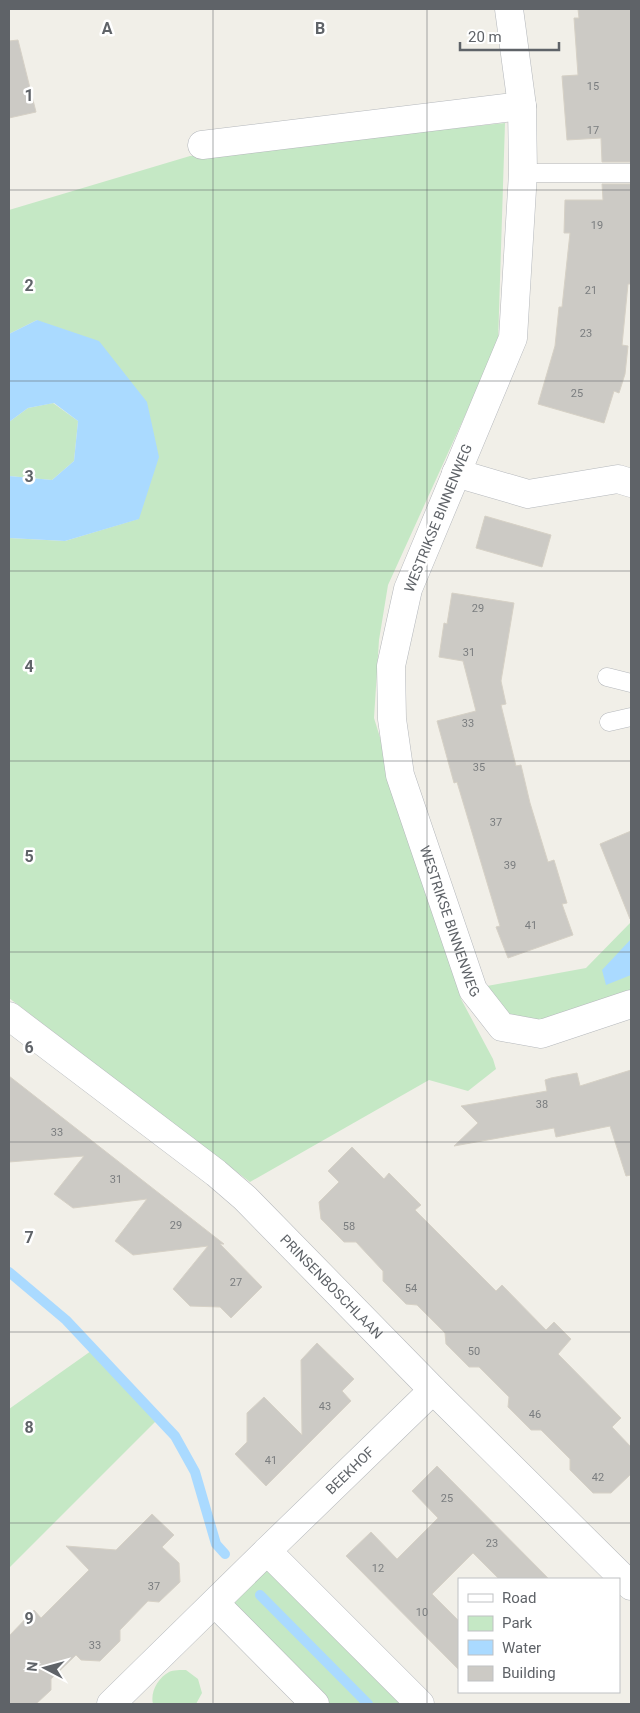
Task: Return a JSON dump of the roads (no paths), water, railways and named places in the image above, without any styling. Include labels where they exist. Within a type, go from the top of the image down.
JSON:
[{"type":"street","name":"WESTRIKSE BINNENWEG","points":[[510,9],[522,106],[523,173],[513,338],[408,589],[391,666],[392,719],[400,775],[473,990],[502,1028],[541,1034],[631,1004]]},
{"type":"street","points":[[202,144],[522,106]]},
{"type":"street","points":[[456,473],[528,494],[618,480],[631,483]]},
{"type":"street","name":"PRINSENBOSCHLAAN","points":[[9,1016],[208,1167],[245,1198],[631,1586]]},
{"type":"street","name":"BEEKHOF","points":[[111,1704],[266,1551],[434,1390]]},
{"type":"street","points":[[266,1551],[420,1704]]},
{"type":"street","points":[[215,1603],[316,1704]]},
{"type":"lane","points":[[523,173],[631,173]]},
{"type":"lane","points":[[607,677],[631,683]]},
{"type":"lane","points":[[609,722],[631,717]]},
{"type":"water","points":[[37,320],[99,341],[147,402],[159,457],[139,519],[65,541],[9,538],[9,476],[52,480],[74,461],[78,421],[54,403],[28,408],[9,422],[9,334]]},
{"type":"water","points":[[631,939],[631,975],[606,985],[602,970]]},
{"type":"waterway","points":[[9,1272],[66,1320],[175,1436],[195,1472],[216,1544],[225,1554]]},
{"type":"waterway","points":[[260,1595],[368,1704]]}]
